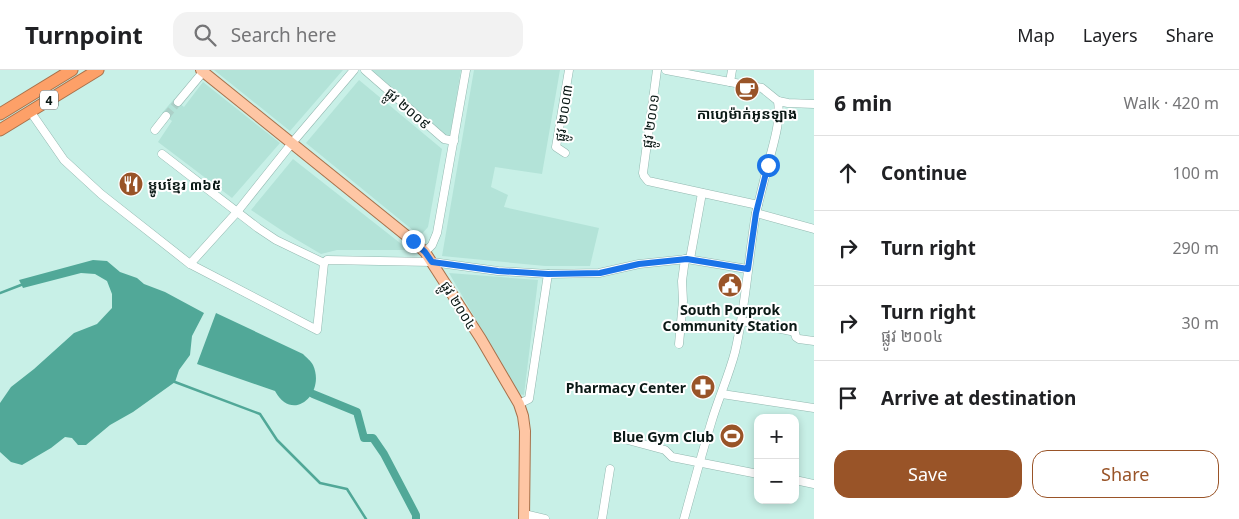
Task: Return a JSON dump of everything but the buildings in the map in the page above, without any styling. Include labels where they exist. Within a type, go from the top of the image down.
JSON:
[{"type":"highway","name":"4","points":[[0,114],[72,70]]},
{"type":"highway","name":"4","points":[[0,130],[98,70]]},
{"type":"main road","name":"ផ្លូវ ២០០៤","points":[[202,71],[425,252],[481,339],[519,404],[526,431],[524,516]]},
{"type":"street","points":[[190,264],[236,212],[354,70]]},
{"type":"street","name":"ផ្លូវ ២០០៩","points":[[365,70],[444,139],[454,140]]},
{"type":"street","points":[[425,252],[432,245],[437,233],[466,70]]},
{"type":"street","name":"ផ្លូវ ២០០៣","points":[[565,153],[556,147],[569,70]]},
{"type":"street","name":"ផ្លូវ ២០០១","points":[[657,70],[644,176],[648,181],[702,193]]},
{"type":"street","points":[[666,70],[762,88],[778,101],[814,104]]},
{"type":"street","points":[[730,82],[732,70]]},
{"type":"street","points":[[178,102],[202,71]]},
{"type":"street","points":[[684,519],[742,321],[757,209],[774,146],[779,110],[778,101]]},
{"type":"street","points":[[30,111],[64,160],[101,194],[190,264],[317,330],[324,263]]},
{"type":"street","points":[[155,130],[166,116]]},
{"type":"street","points":[[162,154],[236,212],[276,240],[324,263]]},
{"type":"street","points":[[679,344],[683,301],[682,281],[702,193],[757,209],[814,229]]},
{"type":"street","points":[[324,263],[327,260],[432,262],[498,271],[548,274],[600,273],[639,264],[687,259],[748,269]]},
{"type":"street","points":[[519,404],[529,399],[534,355],[548,274]]},
{"type":"street","points":[[742,321],[791,331],[799,339],[814,342]]},
{"type":"street","points":[[722,394],[814,408]]},
{"type":"street","points":[[624,439],[665,450],[672,458],[754,473]]},
{"type":"street","points":[[602,519],[610,469]]},
{"type":"street","points":[[799,481],[814,484]]},
{"type":"street","points":[[524,516],[545,519]]},
{"type":"shaded area","points":[[214,70],[343,70],[290,131]]},
{"type":"shaded area","points":[[370,70],[461,70],[450,136],[446,137]]},
{"type":"shaded area","points":[[474,70],[560,70],[542,174],[495,167],[491,187],[508,195],[504,207],[599,228],[590,266],[545,266],[442,256]]},
{"type":"shaded area","points":[[359,80],[442,149],[428,227],[420,236],[306,143]]},
{"type":"shaded area","points":[[203,82],[280,143],[232,198],[158,142],[172,121],[162,113],[174,99],[184,107]]},
{"type":"shaded area","points":[[293,159],[409,250],[337,250],[321,254],[251,210]]},
{"type":"shaded area","points":[[93,260],[107,261],[120,272],[137,278],[144,284],[165,292],[204,313],[192,336],[190,355],[179,370],[175,382],[133,412],[110,425],[86,445],[78,445],[72,438],[65,437],[51,448],[22,465],[11,462],[0,452],[0,403],[11,387],[74,333],[97,324],[112,308],[112,294],[107,281],[95,274],[81,273],[23,288],[19,280]]},
{"type":"shaded area","points":[[449,273],[538,280],[524,395],[519,394]]},
{"type":"shaded area","points":[[216,313],[303,354],[313,365],[316,376],[315,386],[306,401],[298,405],[290,405],[282,401],[275,391],[197,364]]},
{"type":"waterway","points":[[0,293],[21,285]]},
{"type":"waterway","points":[[175,382],[260,414],[277,440],[320,483],[347,489],[366,519]]},
{"type":"waterway","points":[[313,394],[357,412],[364,438],[373,438],[384,454],[416,515],[416,519]]},
{"type":"tunnel","points":[[166,116],[178,102]]},
{"type":"place","name":"កាហ្វេម៉ាក់អូនឡាង","points":[[747,89]]},
{"type":"place","name":"ម្ហូបខ្មែរ ៣៦៥","points":[[131,184]]},
{"type":"place","name":"South Porprok Community Station","points":[[730,285]]},
{"type":"place","name":"Pharmacy Center","points":[[703,387]]},
{"type":"place","name":"Blue Gym Club","points":[[732,436]]},
{"type":"route","points":[[413,241],[425,252],[432,262],[498,271],[548,274],[600,273],[639,264],[674,259],[687,259],[748,269],[756,213],[768,165]]}]
